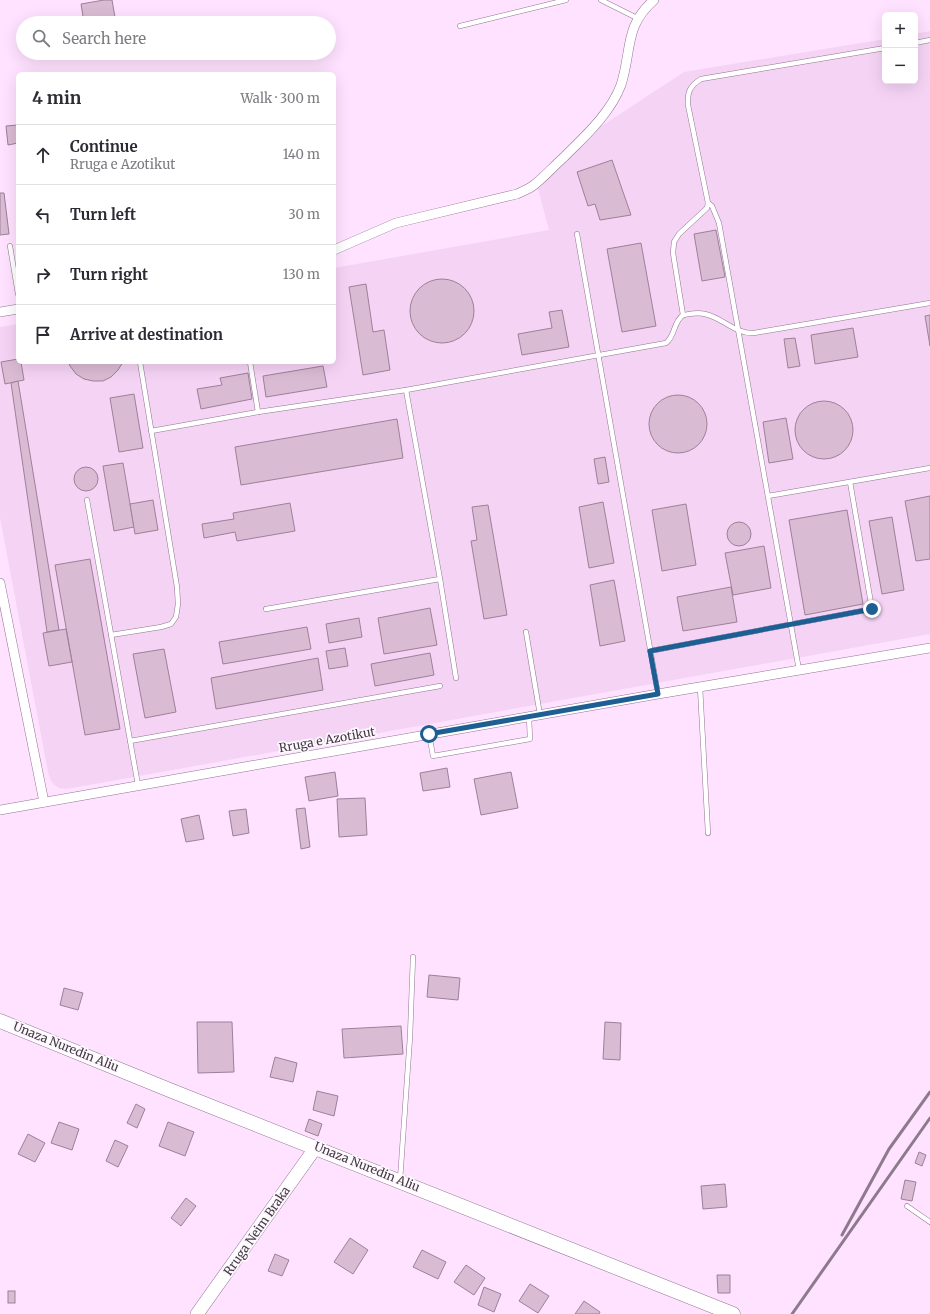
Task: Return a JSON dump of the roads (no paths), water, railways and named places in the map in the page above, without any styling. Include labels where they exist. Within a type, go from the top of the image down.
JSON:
[{"type":"main road","name":"Unaza Nuredin Aliu","points":[[0,1020],[172,1091],[400,1180],[734,1314]]},
{"type":"street","points":[[336,249],[396,223],[518,194],[533,186],[593,128],[613,102],[620,85],[631,36],[637,18],[654,0]]},
{"type":"street","points":[[0,312],[16,309]]},
{"type":"street","points":[[0,583],[44,802]]},
{"type":"street","name":"Rruga e Azotikut","points":[[0,810],[658,694],[930,648]]},
{"type":"street","name":"Rruga Neim Braka","points":[[197,1314],[316,1147]]},
{"type":"lane","points":[[460,26],[566,0]]},
{"type":"lane","points":[[601,0],[637,18]]},
{"type":"lane","points":[[918,42],[930,40]]},
{"type":"lane","points":[[683,315],[673,253],[674,242],[679,234],[708,208],[688,104],[687,96],[689,89],[693,84],[701,79],[882,49]]},
{"type":"lane","points":[[708,203],[712,206],[719,223],[799,670]]},
{"type":"lane","points":[[577,234],[658,694]]},
{"type":"lane","points":[[10,246],[16,282]]},
{"type":"lane","points":[[152,431],[258,412],[406,390],[666,342],[670,340],[673,334],[677,320],[683,315],[694,313],[712,317],[739,331],[754,333],[930,303]]},
{"type":"lane","points":[[111,635],[171,624],[176,617],[178,604],[177,587],[140,364]]},
{"type":"lane","points":[[250,364],[258,412]]},
{"type":"lane","points":[[406,390],[456,678]]},
{"type":"lane","points":[[768,496],[930,468]]},
{"type":"lane","points":[[650,651],[872,609],[850,482]]},
{"type":"lane","points":[[87,500],[138,785]]},
{"type":"lane","points":[[266,609],[440,579]]},
{"type":"lane","points":[[526,632],[540,715]]},
{"type":"lane","points":[[130,741],[440,686]]},
{"type":"lane","points":[[700,687],[708,833]]},
{"type":"lane","points":[[429,734],[433,756],[530,739],[529,717]]},
{"type":"lane","points":[[400,1180],[410,1037],[413,956]]},
{"type":"lane","points":[[907,1206],[930,1222]]},
{"type":"railway","points":[[842,1235],[889,1149],[930,1092]]},
{"type":"railway","points":[[792,1314],[930,1118]]}]
